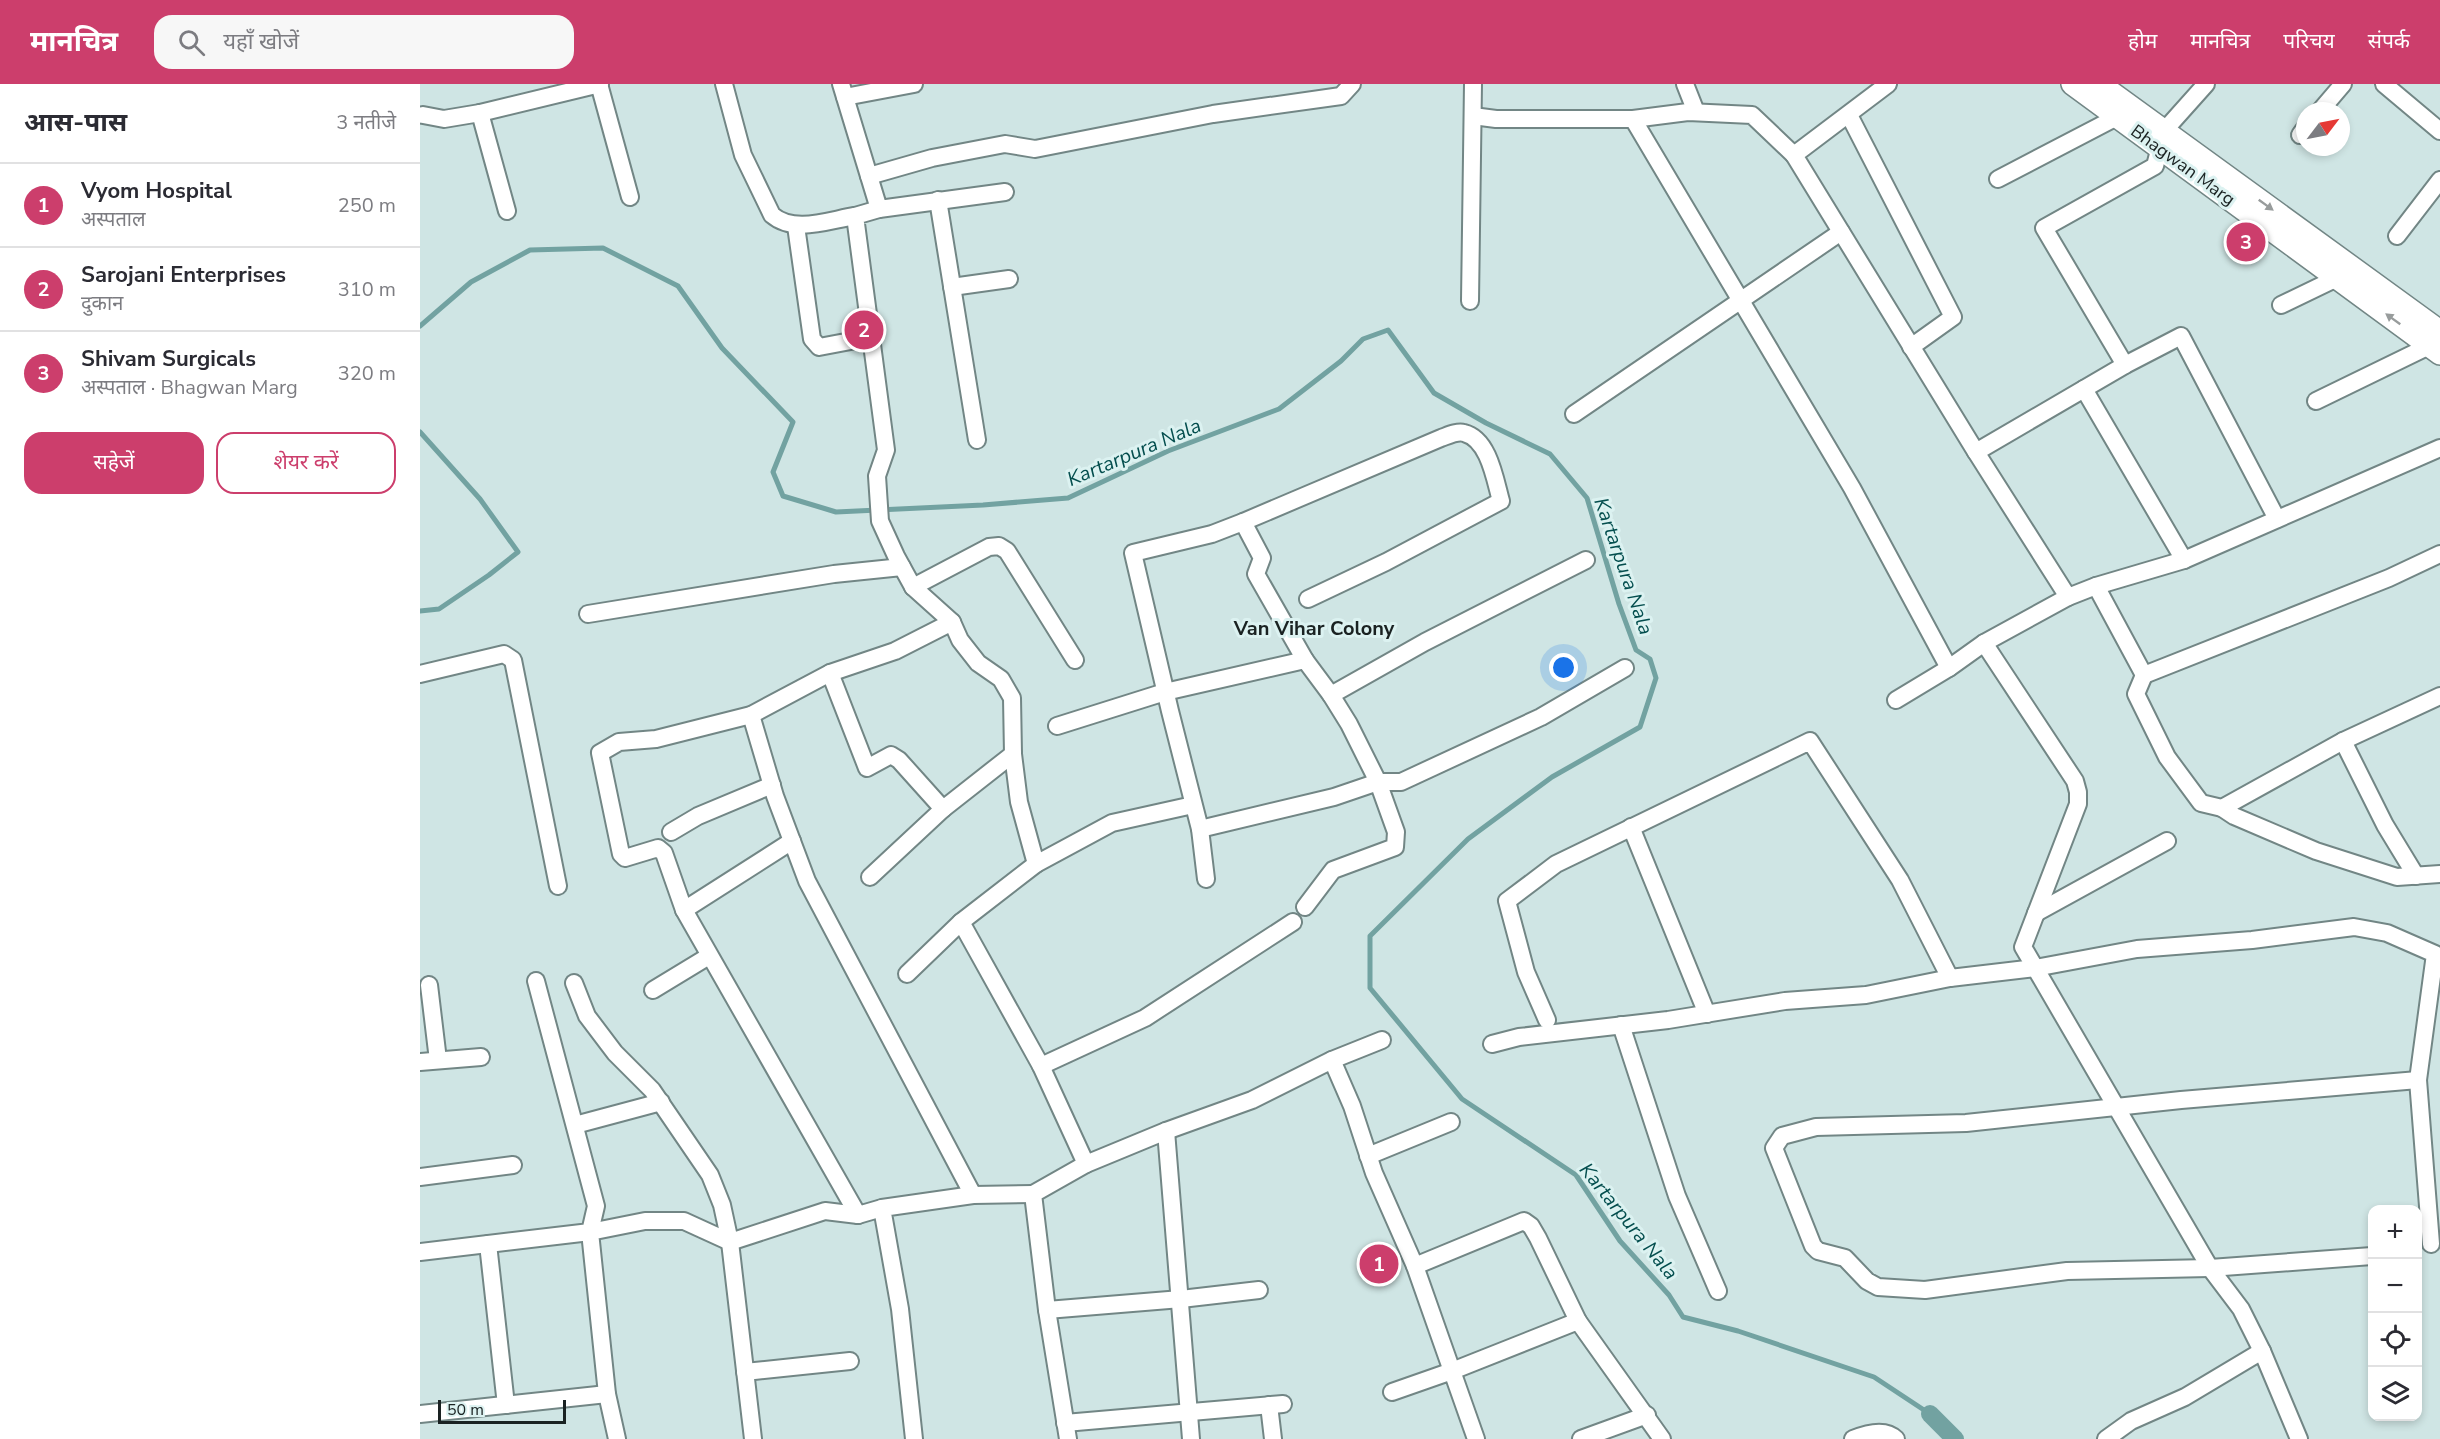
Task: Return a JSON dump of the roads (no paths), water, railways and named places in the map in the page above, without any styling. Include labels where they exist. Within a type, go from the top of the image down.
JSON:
[{"type":"street","points":[[421,112],[444,119],[480,113],[600,84],[630,197]]},
{"type":"street","points":[[724,84],[743,155],[772,215],[780,221],[796,225],[855,216],[879,209],[1005,192]]},
{"type":"street","points":[[879,209],[843,91],[914,84]]},
{"type":"street","points":[[869,176],[932,158],[1005,144],[1035,149],[1213,114],[1341,96],[1352,84]]},
{"type":"street","points":[[1470,301],[1473,84]]},
{"type":"street","points":[[1685,84],[1696,112]]},
{"type":"street","points":[[1794,155],[1888,84]]},
{"type":"street","name":"Bhagwan Marg","points":[[2072,84],[2117,117],[2162,140],[2436,344]]},
{"type":"street","name":"Bhagwan Marg","points":[[2100,84],[2162,140],[2337,278],[2436,344]]},
{"type":"street","points":[[2125,364],[2044,228],[2155,166],[2162,140],[2206,84]]},
{"type":"street","points":[[2328,102],[2343,84]]},
{"type":"street","points":[[2384,84],[2440,131]]},
{"type":"street","points":[[1473,116],[1496,119],[1633,119],[1696,112],[1752,115],[1794,155],[2068,597]]},
{"type":"street","points":[[480,113],[507,211]]},
{"type":"street","points":[[1849,115],[1953,317],[1911,347]]},
{"type":"street","points":[[1998,179],[2117,117]]},
{"type":"street","points":[[1633,119],[1852,488],[1949,668]]},
{"type":"street","points":[[2397,236],[2440,180]]},
{"type":"street","points":[[938,200],[977,440]]},
{"type":"street","points":[[855,216],[886,450],[877,476],[880,521],[913,587],[952,622],[960,640],[978,663],[1001,679],[1012,698],[1013,754],[1019,802],[1036,864]]},
{"type":"street","points":[[796,225],[812,339],[819,347],[872,337]]},
{"type":"street","points":[[1574,414],[1841,232]]},
{"type":"street","points":[[2281,305],[2337,278]]},
{"type":"street","points":[[952,287],[1009,279]]},
{"type":"street","points":[[1976,452],[2125,364],[2181,336],[2277,519]]},
{"type":"street","points":[[2316,401],[2436,344]]},
{"type":"street","points":[[2084,388],[2184,560]]},
{"type":"street","points":[[1206,879],[1200,829],[1192,805],[1134,553],[1212,534],[1451,435],[1461,432],[1472,436],[1485,452],[1501,501],[1386,562],[1308,599]]},
{"type":"street","points":[[1896,700],[1949,668],[1984,643],[2068,597],[2096,586],[2184,560],[2440,448]]},
{"type":"street","points":[[1243,522],[1262,558],[1256,574],[1305,660],[1349,724],[1378,782],[1396,832],[1395,847],[1333,870],[1305,907]]},
{"type":"street","points":[[913,587],[990,547],[999,546],[1007,551],[1075,660]]},
{"type":"street","points":[[2440,554],[2390,578],[2144,675],[2136,694],[2168,757],[2201,803],[2223,808],[2234,816],[2316,851],[2397,877],[2440,874]]},
{"type":"street","points":[[1331,695],[1425,642],[1586,560]]},
{"type":"street","points":[[588,614],[834,574],[902,567]]},
{"type":"street","points":[[2096,586],[2144,675]]},
{"type":"street","points":[[858,1215],[842,1183],[684,910],[664,853],[658,848],[625,858],[621,854],[600,753],[619,742],[656,739],[751,715],[830,673],[895,651],[952,622]]},
{"type":"street","points":[[1984,643],[2075,782],[2078,792],[2078,804],[2023,947],[2210,1268],[2241,1309],[2262,1351],[2299,1439]]},
{"type":"street","points":[[420,674],[504,654],[513,660],[558,886]]},
{"type":"street","points":[[1057,726],[1165,692],[1305,660]]},
{"type":"street","points":[[1200,829],[1334,797],[1378,782],[1401,782],[1530,722],[1625,668]]},
{"type":"street","points":[[830,673],[867,768],[891,755],[900,760],[943,808]]},
{"type":"street","points":[[2223,808],[2343,741],[2440,696]]},
{"type":"street","points":[[751,715],[772,785],[807,881],[973,1196]]},
{"type":"street","points":[[1547,1020],[1526,972],[1507,901],[1556,864],[1810,741],[1900,880],[1950,978]]},
{"type":"street","points":[[2343,741],[2385,825],[2416,876]]},
{"type":"street","points":[[870,877],[943,808],[1013,754]]},
{"type":"street","points":[[671,832],[698,816],[772,785]]},
{"type":"street","points":[[907,974],[961,922],[1036,864],[1112,823],[1192,805]]},
{"type":"street","points":[[1631,827],[1707,1014]]},
{"type":"street","points":[[684,910],[792,841]]},
{"type":"street","points":[[2036,913],[2167,841]]},
{"type":"street","points":[[961,922],[1041,1066],[1086,1164]]},
{"type":"street","points":[[1041,1066],[1145,1018],[1293,922]]},
{"type":"street","points":[[1492,1044],[1519,1037],[1707,1014],[1785,1001],[1866,995],[1950,978],[2035,968],[2137,949],[2354,927],[2387,933],[2435,954],[2418,1080],[2429,1244]]},
{"type":"street","points":[[653,990],[709,956]]},
{"type":"street","points":[[536,981],[596,1206],[590,1232],[607,1394],[617,1439]]},
{"type":"street","points":[[574,983],[587,1016],[615,1053],[661,1102],[710,1175],[722,1205],[730,1242],[753,1439]]},
{"type":"street","points":[[429,985],[438,1060]]},
{"type":"street","points":[[1621,1025],[1677,1196],[1718,1291]]},
{"type":"street","points":[[420,1252],[590,1232],[645,1221],[684,1221],[730,1242],[825,1211],[858,1215],[882,1208],[973,1196],[1033,1194],[1086,1164],[1166,1131],[1252,1100],[1332,1060],[1382,1040]]},
{"type":"street","points":[[420,1062],[481,1057]]},
{"type":"street","points":[[1332,1060],[1352,1106],[1368,1156],[1415,1266],[1476,1439]]},
{"type":"street","points":[[2368,1256],[2210,1268],[2067,1271],[1924,1290],[1878,1287],[1867,1281],[1845,1258],[1818,1251],[1814,1246],[1774,1148],[1782,1136],[1816,1127],[1966,1123],[2181,1100],[2418,1080]]},
{"type":"street","points":[[576,1125],[661,1102]]},
{"type":"street","points":[[1368,1156],[1451,1122]]},
{"type":"street","points":[[1166,1131],[1191,1439]]},
{"type":"street","points":[[420,1177],[513,1165]]},
{"type":"street","points":[[1033,1194],[1047,1310],[1067,1431],[1189,1412],[1276,1405],[1273,1439]]},
{"type":"street","points":[[882,1208],[900,1309],[914,1439]]},
{"type":"street","points":[[1415,1266],[1524,1221],[1531,1226],[1538,1238],[1578,1321],[1662,1439]]},
{"type":"street","points":[[488,1244],[506,1405]]},
{"type":"street","points":[[1047,1310],[1259,1290]]},
{"type":"street","points":[[1392,1392],[1578,1321]]},
{"type":"street","points":[[2106,1439],[2131,1421],[2185,1397],[2262,1351]]},
{"type":"street","points":[[745,1372],[849,1361]]},
{"type":"street","points":[[420,1414],[607,1394]]},
{"type":"street","points":[[1581,1439],[1647,1415]]},
{"type":"street","points":[[1853,1439],[1868,1433],[1892,1435],[1896,1439]]},
{"type":"waterway","name":"Kartarpura Nala","points":[[420,326],[471,282],[530,250],[603,248],[678,286],[722,348],[793,422],[773,472],[783,496],[836,512],[983,505],[1068,498],[1168,451],[1279,409],[1341,361],[1363,339],[1388,330],[1434,393],[1486,423],[1550,454],[1587,498],[1619,604],[1636,650],[1650,659],[1656,678],[1640,727],[1552,777],[1468,839],[1370,936],[1370,988],[1462,1099],[1576,1175],[1620,1241],[1669,1295],[1683,1317],[1738,1331],[1874,1377],[1930,1414]]},
{"type":"waterway","name":"Kartarpura Nala","points":[[420,432],[480,499],[518,552],[439,609],[420,611]]},
{"type":"waterway","points":[[1930,1414],[1955,1439]]},
{"type":"place","name":"Shivam Surgicals","points":[[2246,242]]},
{"type":"place","name":"Sarojani Enterprises","points":[[864,330]]},
{"type":"place","name":"Vyom Hospital","points":[[1379,1264]]},
{"type":"district","name":"Van Vihar Colony","points":[[1314,628]]}]
